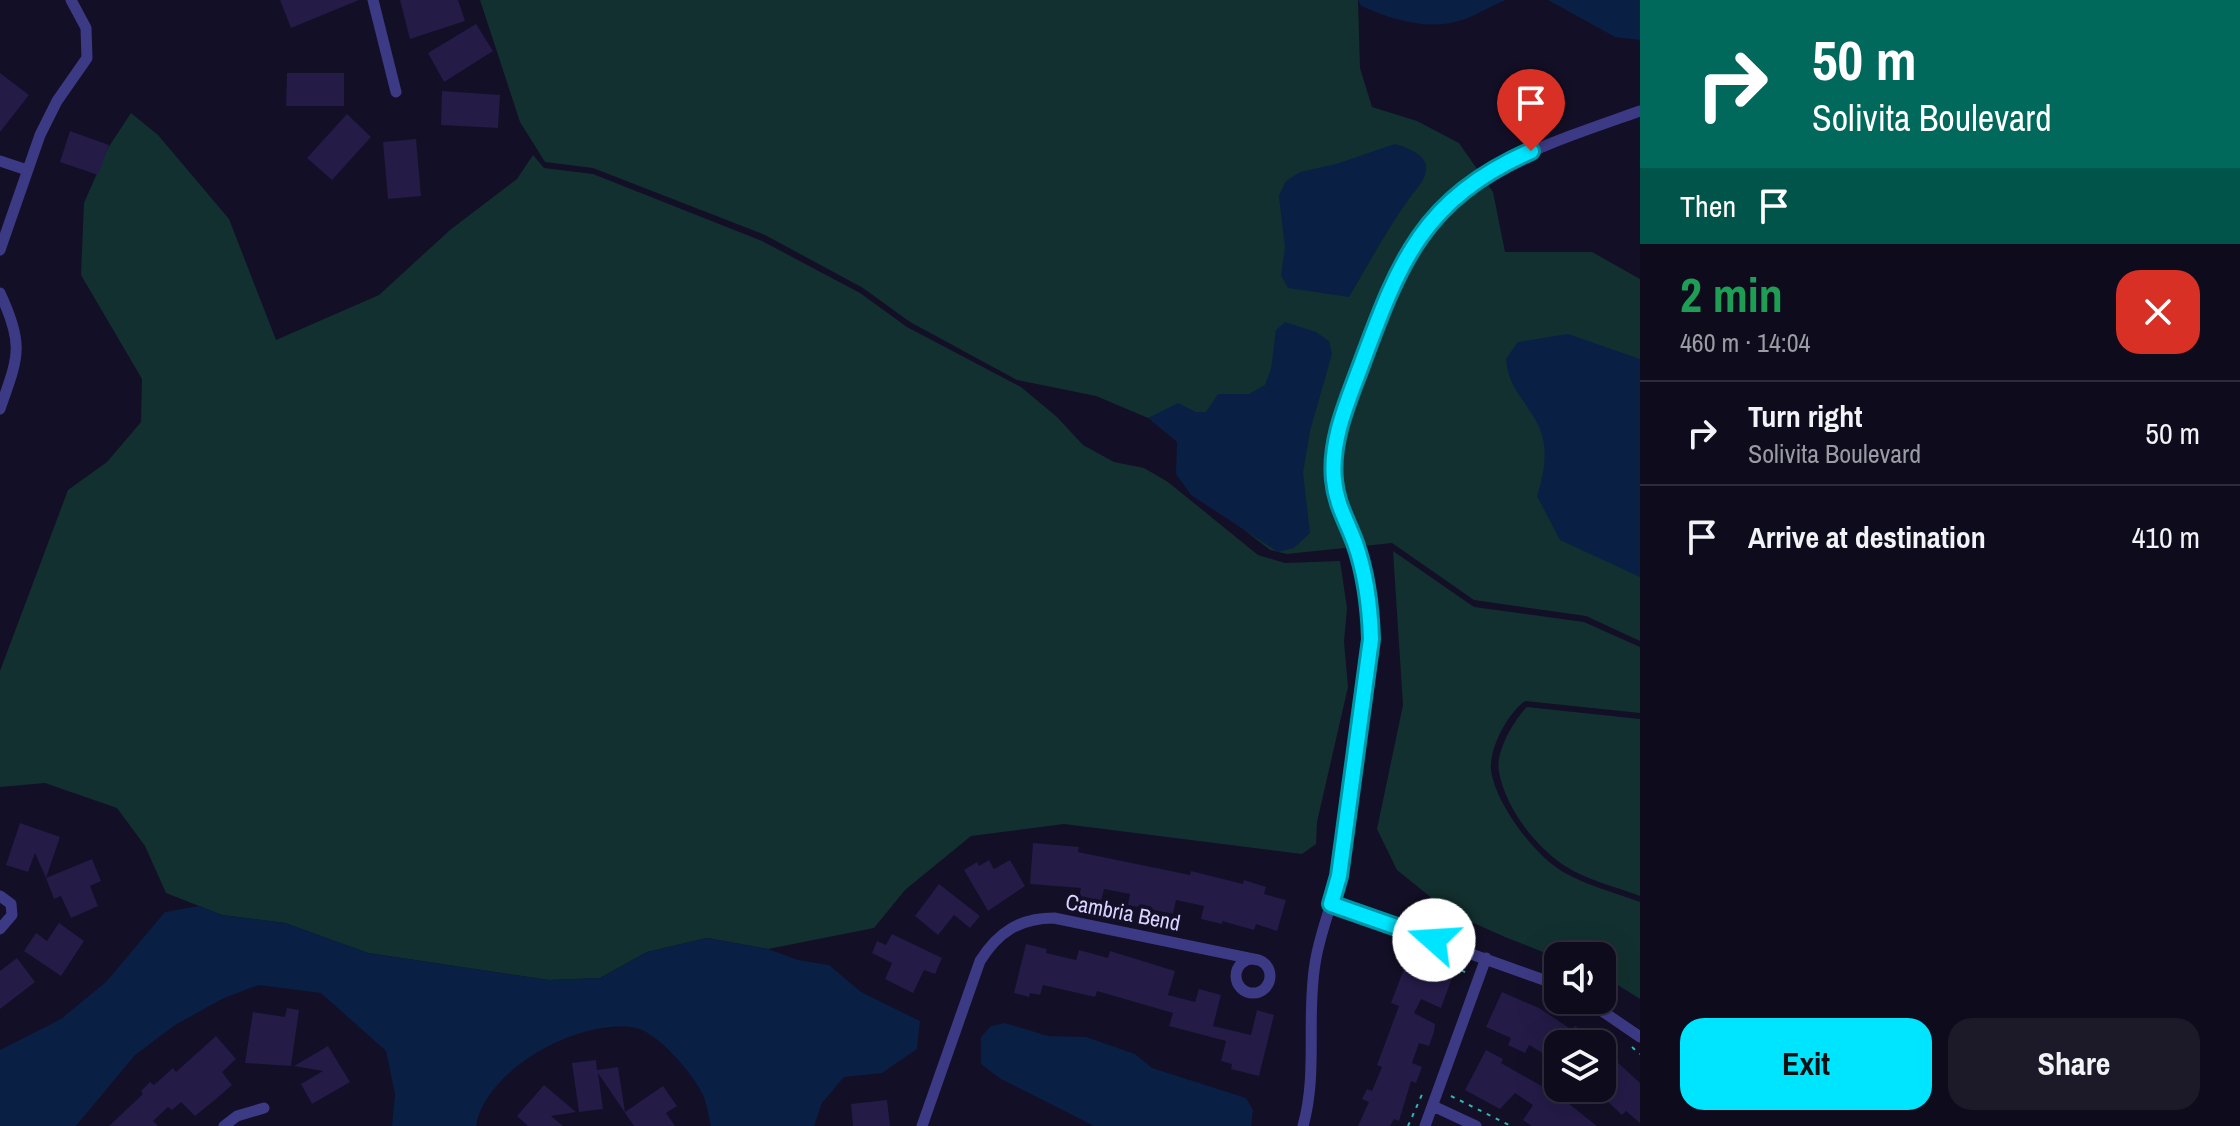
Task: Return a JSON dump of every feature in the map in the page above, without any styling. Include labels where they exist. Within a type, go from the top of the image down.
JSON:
[{"type":"street","points":[[0,250],[27,170],[50,115],[87,58],[86,28],[71,0]]},
{"type":"street","points":[[373,0],[396,92]]},
{"type":"street","points":[[1303,1126],[1311,1098],[1311,993],[1315,960],[1341,860],[1371,639],[1371,613],[1362,563],[1342,518],[1334,484],[1334,449],[1351,392],[1403,261],[1437,215],[1465,189],[1522,154],[1640,111]]},
{"type":"street","points":[[0,161],[27,170]]},
{"type":"street","points":[[0,293],[18,340],[17,360],[0,409]]},
{"type":"street","points":[[0,896],[11,904],[12,915],[0,929]]},
{"type":"street","points":[[1331,904],[1544,980]]},
{"type":"street","name":"Cambria Bend","points":[[922,1126],[980,961],[990,943],[1006,930],[1031,918],[1054,918],[1258,960]]},
{"type":"street","points":[[1425,1126],[1486,958]]},
{"type":"street","points":[[1606,1014],[1640,1037]]},
{"type":"street","points":[[1433,1106],[1476,1126]]},
{"type":"street","points":[[224,1126],[237,1116],[264,1108]]},
{"type":"path","points":[[1405,950],[1480,975]]},
{"type":"path","points":[[1540,992],[1588,1018]]},
{"type":"path","points":[[1625,1043],[1640,1054]]},
{"type":"path","points":[[1439,1089],[1458,1102],[1511,1126]]},
{"type":"green space","points":[[480,0],[1358,0],[1360,68],[1372,107],[1417,121],[1459,143],[1493,192],[1505,252],[1592,252],[1640,279],[1640,641],[1586,616],[1474,600],[1392,543],[1287,554],[1270,550],[1202,497],[1186,434],[1096,396],[1017,380],[910,322],[863,288],[765,235],[593,168],[545,162],[520,122]]},
{"type":"green space","points":[[131,113],[158,135],[229,219],[276,340],[379,295],[450,230],[517,179],[533,155],[544,168],[593,174],[762,241],[860,293],[907,327],[1021,387],[1057,417],[1083,445],[1114,462],[1144,468],[1168,482],[1258,555],[1285,563],[1340,561],[1347,608],[1344,642],[1348,687],[1317,822],[1316,844],[1302,854],[1064,824],[971,836],[905,890],[874,928],[768,949],[707,938],[647,952],[600,978],[549,980],[368,953],[285,923],[222,915],[166,893],[145,846],[117,808],[45,783],[0,787],[0,671],[68,490],[107,462],[141,422],[142,379],[81,275],[84,203],[108,148]]},
{"type":"green space","points":[[1393,551],[1474,607],[1584,622],[1640,647],[1640,713],[1525,701],[1501,732],[1493,752],[1491,770],[1500,798],[1509,813],[1530,843],[1554,866],[1593,886],[1640,902],[1640,999],[1616,984],[1616,942],[1544,942],[1544,952],[1449,912],[1397,870],[1377,829],[1403,705]]},
{"type":"green space","points":[[1527,707],[1640,719],[1640,896],[1565,866],[1543,848],[1515,813],[1499,772],[1500,755],[1507,737]]},
{"type":"water","points":[[1358,0],[1506,0],[1452,23],[1426,24],[1386,16],[1361,6]]},
{"type":"water","points":[[1548,0],[1640,0],[1640,40],[1615,37]]},
{"type":"water","points":[[1395,144],[1421,157],[1426,165],[1425,174],[1349,297],[1288,288],[1281,275],[1285,248],[1279,196],[1286,181],[1300,172],[1336,164]]},
{"type":"water","points":[[1285,322],[1316,332],[1329,341],[1332,354],[1310,431],[1303,473],[1310,533],[1294,548],[1278,552],[1191,495],[1176,474],[1177,442],[1148,418],[1178,403],[1196,412],[1206,412],[1218,394],[1249,394],[1265,385],[1271,369],[1276,330]]},
{"type":"water","points":[[1568,334],[1640,359],[1640,577],[1560,540],[1537,496],[1544,462],[1542,435],[1510,379],[1506,359],[1518,342]]},
{"type":"water","points":[[199,906],[222,915],[285,923],[368,953],[549,980],[600,978],[647,952],[707,938],[768,949],[798,960],[829,965],[861,992],[920,1021],[917,1049],[882,1073],[844,1077],[822,1103],[814,1126],[711,1126],[701,1091],[673,1054],[645,1031],[614,1027],[564,1039],[516,1067],[497,1085],[483,1105],[476,1126],[392,1126],[395,1094],[386,1051],[321,993],[258,985],[222,999],[175,1025],[135,1055],[76,1126],[0,1126],[0,1050],[61,1019],[106,982],[165,912]]},
{"type":"water","points":[[1005,1023],[1048,1036],[1086,1037],[1135,1054],[1152,1068],[1246,1098],[1253,1110],[1251,1126],[1094,1126],[1001,1079],[981,1064],[981,1037],[991,1026]]},
{"type":"building","points":[[280,0],[359,0],[291,28]]},
{"type":"building","points":[[400,0],[458,0],[465,21],[410,39]]},
{"type":"building","points":[[476,24],[493,51],[444,82],[428,53]]},
{"type":"building","points":[[0,73],[29,95],[0,132]]},
{"type":"building","points":[[287,73],[344,73],[344,106],[286,106]]},
{"type":"building","points":[[442,91],[500,95],[498,128],[441,125]]},
{"type":"building","points":[[347,114],[371,137],[332,180],[307,158]]},
{"type":"building","points":[[70,131],[109,145],[98,175],[60,162]]},
{"type":"building","points":[[416,139],[421,196],[388,199],[383,142]]},
{"type":"building","points":[[20,823],[60,837],[46,878],[35,853],[28,872],[6,865]]},
{"type":"building","points":[[1033,843],[1079,847],[1078,852],[1190,875],[1191,871],[1243,884],[1244,880],[1266,887],[1264,894],[1286,900],[1277,931],[1256,924],[1254,930],[1201,919],[1204,906],[1176,900],[1173,914],[1128,905],[1130,894],[1104,889],[1101,902],[1079,897],[1081,888],[1030,884]]},
{"type":"building","points":[[92,859],[101,881],[90,886],[98,906],[71,918],[61,896],[54,899],[46,878]]},
{"type":"building","points":[[989,860],[994,869],[1010,860],[1025,886],[988,911],[964,870],[977,862],[979,866]]},
{"type":"building","points":[[939,884],[980,916],[970,928],[954,915],[938,935],[915,916]]},
{"type":"building","points":[[59,923],[84,941],[61,976],[24,951],[36,933],[47,941]]},
{"type":"building","points":[[892,934],[942,958],[935,974],[924,970],[913,993],[885,979],[892,963],[872,953],[877,941],[886,945]]},
{"type":"building","points":[[1026,944],[1047,949],[1046,953],[1076,960],[1079,950],[1108,958],[1110,951],[1175,971],[1168,995],[1195,1002],[1199,989],[1221,995],[1213,1026],[1251,1035],[1257,1010],[1274,1015],[1259,1076],[1231,1069],[1232,1064],[1221,1061],[1226,1041],[1169,1026],[1173,1013],[1097,991],[1095,997],[1043,985],[1040,995],[1030,993],[1029,997],[1014,993]]},
{"type":"building","points":[[17,958],[35,982],[0,1009],[0,971]]},
{"type":"building","points":[[1407,961],[1452,978],[1441,1008],[1421,999],[1414,1013],[1435,1024],[1434,1032],[1429,1046],[1419,1043],[1412,1063],[1422,1067],[1416,1083],[1411,1081],[1399,1121],[1394,1119],[1390,1126],[1358,1126],[1369,1102],[1362,1099],[1367,1089],[1372,1091],[1382,1067],[1377,1065],[1399,1006],[1391,1003]]},
{"type":"building","points":[[1502,992],[1539,1008],[1572,1030],[1544,1030],[1544,1054],[1529,1045],[1525,1053],[1508,1045],[1511,1038],[1486,1027]]},
{"type":"building","points":[[287,1008],[299,1010],[291,1066],[245,1063],[253,1012],[285,1017]]},
{"type":"building","points":[[216,1036],[236,1059],[222,1072],[232,1085],[216,1099],[195,1116],[181,1102],[172,1110],[168,1107],[153,1121],[158,1126],[109,1126],[143,1094],[141,1091],[150,1082],[154,1085],[173,1068],[176,1072]]},
{"type":"building","points":[[328,1046],[350,1082],[312,1104],[301,1084],[323,1071],[294,1066]]},
{"type":"building","points":[[1486,1050],[1503,1059],[1501,1063],[1544,1087],[1544,1102],[1567,1102],[1597,1126],[1532,1126],[1523,1120],[1533,1105],[1515,1093],[1500,1109],[1465,1090]]},
{"type":"building","points":[[596,1060],[597,1070],[618,1067],[625,1112],[663,1086],[677,1106],[666,1113],[675,1126],[634,1126],[598,1073],[603,1109],[579,1112],[572,1063]]},
{"type":"building","points":[[1616,1061],[1640,1083],[1640,1123],[1626,1111],[1622,1115],[1608,1102],[1616,1102]]},
{"type":"building","points":[[544,1085],[576,1112],[551,1116],[563,1126],[528,1126],[517,1116]]},
{"type":"building","points":[[887,1100],[890,1126],[853,1126],[851,1104]]},
{"type":"route","points":[[1434,940],[1331,904],[1339,876],[1371,639],[1371,613],[1362,563],[1342,518],[1334,484],[1334,449],[1351,392],[1382,310],[1413,245],[1437,215],[1465,189],[1514,158],[1531,151]]}]
